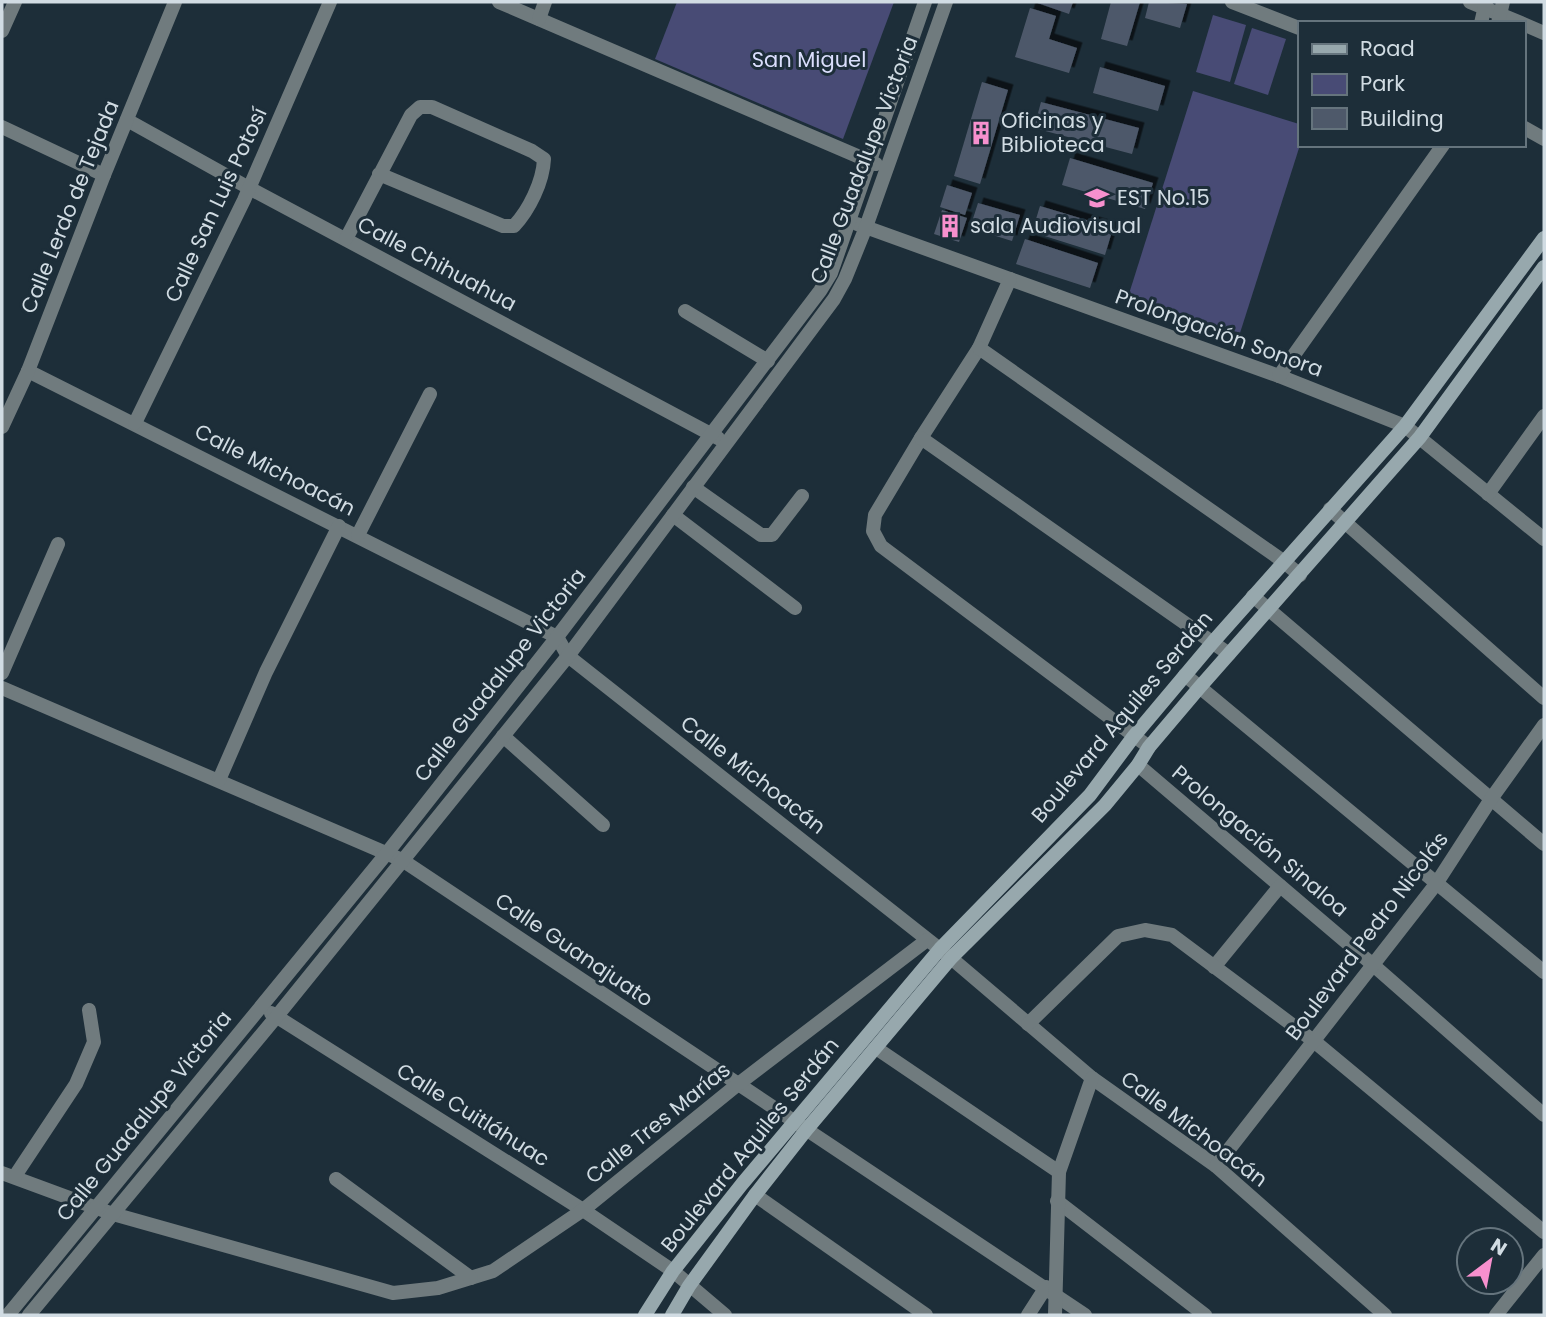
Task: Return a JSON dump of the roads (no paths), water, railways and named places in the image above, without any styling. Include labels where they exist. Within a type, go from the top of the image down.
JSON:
[{"type":"street","points":[[2,31],[15,2]]},
{"type":"street","name":"Calle Lerdo de Tejada","points":[[2,427],[28,371],[175,2]]},
{"type":"street","name":"Calle San Luis Potosí","points":[[135,423],[249,188],[330,2]]},
{"type":"street","points":[[499,2],[887,168]]},
{"type":"street","points":[[539,19],[545,2]]},
{"type":"street","name":"Calle Guadalupe Victoria","points":[[8,1315],[387,853],[712,435],[831,273],[925,2]]},
{"type":"street","name":"Calle Guadalupe Victoria","points":[[29,1315],[277,1016],[568,656],[693,487],[729,444],[834,299],[866,227],[946,2]]},
{"type":"street","points":[[1232,2],[1260,7],[1298,26]]},
{"type":"street","points":[[1470,2],[1485,5],[1518,21]]},
{"type":"street","points":[[1525,24],[1544,33]]},
{"type":"street","points":[[346,239],[379,174],[411,115],[420,107],[432,107],[532,151],[544,159],[544,172],[523,217],[514,226],[503,226],[379,174]]},
{"type":"street","name":"Calle Chihuahua","points":[[127,120],[729,444]]},
{"type":"street","points":[[2,127],[104,175]]},
{"type":"street","points":[[1525,128],[1544,139]]},
{"type":"street","points":[[1279,376],[1442,147]]},
{"type":"street","name":"Prolongación Sonora","points":[[849,221],[1279,376],[1405,426],[1544,539]]},
{"type":"street","name":"Boulevard Aquiles Serdán","points":[[645,1315],[673,1271],[946,954],[1090,795],[1134,736],[1283,561],[1405,426],[1544,238]]},
{"type":"street","name":"Boulevard Aquiles Serdán","points":[[671,1315],[801,1125],[876,1048],[946,954],[1105,805],[1199,688],[1420,438],[1544,267]]},
{"type":"street","points":[[1010,279],[979,348],[875,515],[873,531],[881,546],[1149,747]]},
{"type":"street","points":[[685,311],[768,361]]},
{"type":"street","points":[[979,348],[1300,575]]},
{"type":"street","name":"Calle Michoacán","points":[[28,371],[557,637],[568,656],[946,954],[1092,1078],[1216,1166],[1385,1315]]},
{"type":"street","points":[[358,536],[430,394]]},
{"type":"street","points":[[1488,495],[1544,416]]},
{"type":"street","points":[[921,438],[1229,654]]},
{"type":"street","points":[[693,487],[761,535],[772,535],[802,496]]},
{"type":"street","points":[[1330,509],[1544,698]]},
{"type":"street","points":[[673,515],[795,608]]},
{"type":"street","points":[[219,780],[266,672],[340,526]]},
{"type":"street","points":[[2,673],[58,544]]},
{"type":"street","points":[[1253,596],[1544,844]]},
{"type":"street","points":[[1185,675],[1544,972]]},
{"type":"street","name":"Calle Guanajuato","points":[[2,688],[402,860],[1085,1315]]},
{"type":"street","name":"Boulevard Pedro Nicolás","points":[[1216,1166],[1436,884],[1491,799],[1544,725]]},
{"type":"street","points":[[503,736],[603,825]]},
{"type":"street","name":"Prolongación Sinaloa","points":[[1138,765],[1544,1115]]},
{"type":"street","points":[[1214,967],[1280,886]]},
{"type":"street","points":[[1028,1024],[1118,936],[1145,930],[1171,935],[1315,1042],[1544,1232]]},
{"type":"street","name":"Calle Tres Marías","points":[[113,1214],[393,1293],[438,1289],[494,1271],[583,1210],[737,1085],[927,940]]},
{"type":"street","name":"Calle Cuitláhuac","points":[[261,1007],[583,1210],[673,1271],[725,1315]]},
{"type":"street","points":[[89,1010],[94,1042],[76,1084],[8,1175],[113,1214]]},
{"type":"street","points":[[876,1048],[1059,1172]]},
{"type":"street","points":[[1055,1315],[1050,1290],[1059,1172],[1092,1078]]},
{"type":"street","points":[[336,1179],[471,1278]]},
{"type":"street","points":[[755,1195],[926,1315]]},
{"type":"street","points":[[1057,1201],[1205,1315]]},
{"type":"street","points":[[1496,1315],[1544,1255]]},
{"type":"street","points":[[1028,1315],[1050,1290]]},
{"type":"place","name":"Oficinas y Biblioteca","points":[[981,133]]},
{"type":"place","name":"EST No.15","points":[[1097,198]]},
{"type":"place","name":"sala Audiovisual","points":[[950,226]]},
{"type":"park label","name":"San Miguel","points":[[809,60]]}]
